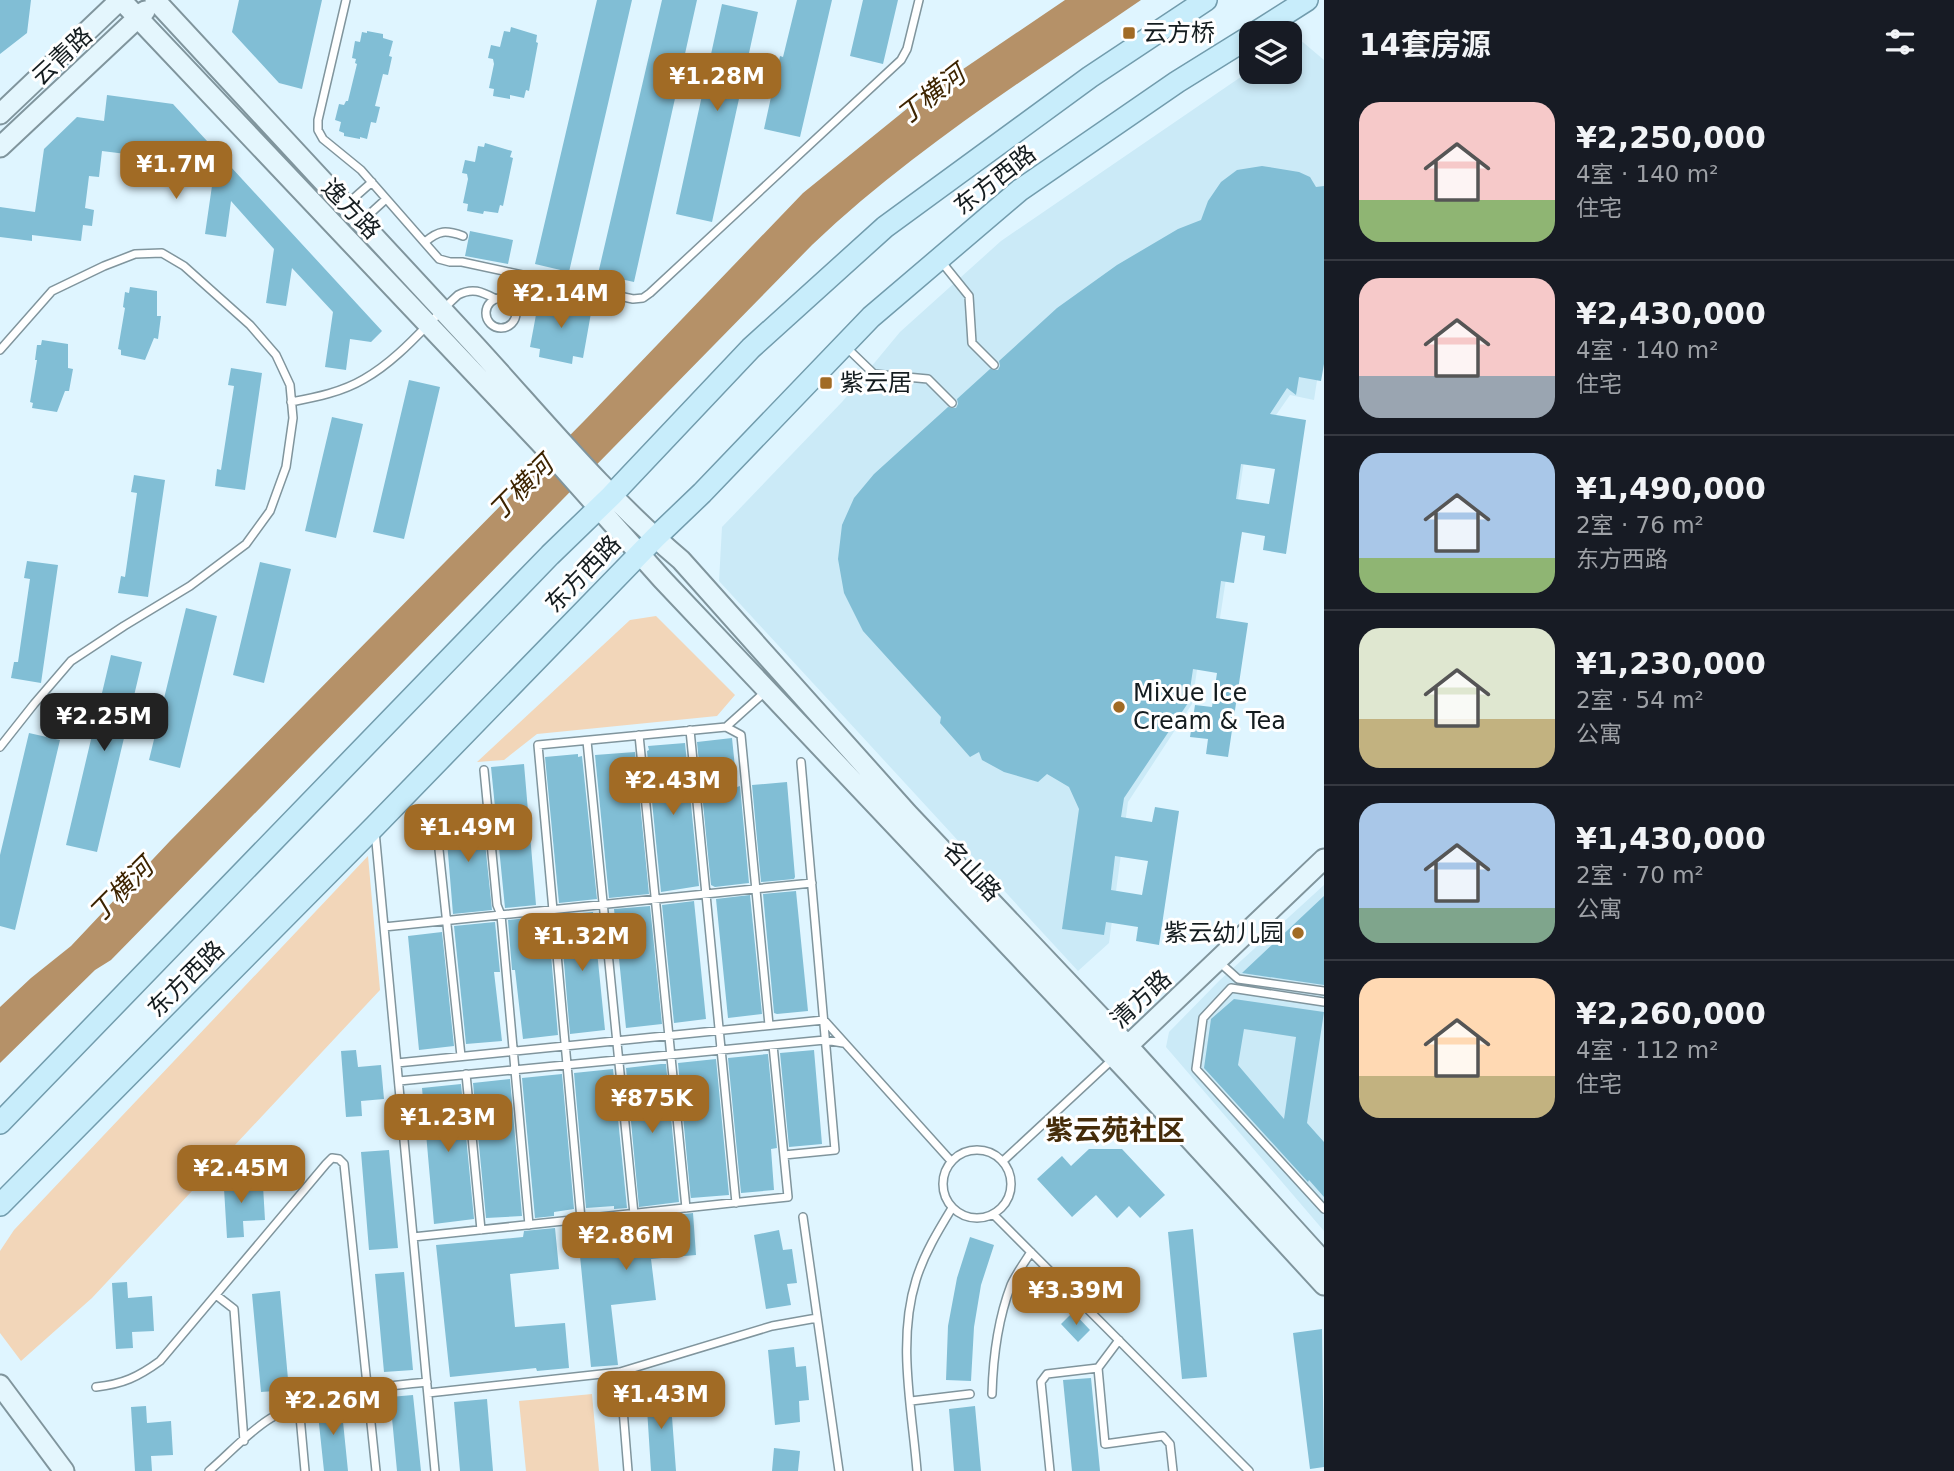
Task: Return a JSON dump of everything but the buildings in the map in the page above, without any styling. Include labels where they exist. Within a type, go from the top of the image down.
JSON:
[{"type":"main road","name":"东方西路","points":[[0,1123],[550,555],[605,502],[751,348],[885,227],[1090,77],[1206,0]]},
{"type":"main road","name":"东方西路","points":[[1274,21],[1307,0]]},
{"type":"main road","name":"东方西路","points":[[0,1205],[375,826],[639,553],[702,493],[871,317],[1020,190],[1239,43]]},
{"type":"street","name":"逸方路","points":[[120,0],[428,325],[553,443]]},
{"type":"street","name":"云青路","points":[[0,114],[120,0]]},
{"type":"street","name":"逸方路","points":[[155,0],[442,309],[553,443]]},
{"type":"street","name":"云青路","points":[[0,147],[138,20],[155,0]]},
{"type":"street","points":[[553,443],[605,502]]},
{"type":"street","name":"名山路","points":[[605,502],[681,560],[1121,1052],[1324,1285]]},
{"type":"street","name":"名山路","points":[[605,502],[639,553],[767,690],[1324,1262]]},
{"type":"street","name":"清方路","points":[[1121,1052],[1324,859]]},
{"type":"street","points":[[0,1385],[64,1471]]},
{"type":"street","points":[[0,1403],[53,1471]]},
{"type":"lane","points":[[346,0],[317,120],[323,139],[361,170],[439,259],[633,299],[643,298],[901,60],[908,48],[919,0]]},
{"type":"lane","points":[[346,205],[372,182]]},
{"type":"lane","points":[[362,222],[386,199]]},
{"type":"lane","points":[[425,242],[437,232],[447,230],[463,236]]},
{"type":"lane","points":[[0,350],[52,291],[135,254],[162,253],[184,266],[250,325],[276,355],[290,385],[293,418],[286,467],[270,511],[246,544],[190,586],[71,661],[0,747]]},
{"type":"lane","points":[[939,259],[969,296],[972,343],[994,365]]},
{"type":"lane","points":[[291,402],[331,394],[365,379],[397,355],[442,309],[468,290],[478,290],[496,299],[506,299],[516,310],[511,324],[494,326],[487,315],[489,305],[496,299]]},
{"type":"lane","points":[[844,345],[874,374],[928,379],[952,404]]},
{"type":"lane","points":[[726,727],[767,690]]},
{"type":"lane","points":[[581,1219],[538,746],[726,727],[741,735],[769,1026]]},
{"type":"lane","points":[[690,730],[736,1203]]},
{"type":"lane","points":[[639,735],[686,1208]]},
{"type":"lane","points":[[587,741],[634,1214]]},
{"type":"lane","points":[[784,1155],[835,1150],[801,762]]},
{"type":"lane","points":[[484,770],[497,905],[502,915],[529,1225]]},
{"type":"lane","points":[[375,826],[435,1471]]},
{"type":"lane","points":[[437,831],[461,1056]]},
{"type":"lane","points":[[384,927],[812,883]]},
{"type":"lane","points":[[1217,960],[1238,979],[1324,991]]},
{"type":"lane","points":[[1324,1002],[1231,988],[1203,1018],[1196,1069],[1324,1209]]},
{"type":"lane","points":[[397,1063],[824,1020]]},
{"type":"lane","points":[[824,1020],[951,1161]]},
{"type":"lane","points":[[399,1081],[825,1040],[844,1043]]},
{"type":"lane","points":[[414,1237],[788,1197],[774,1045]]},
{"type":"lane","points":[[1003,1161],[1121,1052]]},
{"type":"lane","points":[[466,1074],[481,1230]]},
{"type":"lane","points":[[977,1150],[991,1152],[1003,1161],[1010,1173],[1012,1187],[1008,1200],[999,1211],[987,1218],[973,1219],[952,1208],[945,1198],[943,1186],[944,1174],[951,1161],[963,1153],[977,1150]]},
{"type":"lane","points":[[96,1387],[110,1386],[135,1378],[160,1361],[326,1164],[332,1158],[338,1159],[344,1164],[376,1471]]},
{"type":"lane","points":[[917,1471],[907,1371],[908,1320],[916,1280],[933,1238],[952,1208]]},
{"type":"lane","points":[[993,1214],[1249,1471]]},
{"type":"lane","points":[[803,1217],[839,1471]]},
{"type":"lane","points":[[992,1394],[999,1326],[1012,1284],[1031,1252]]},
{"type":"lane","points":[[216,1295],[234,1309],[244,1441]]},
{"type":"lane","points":[[428,1393],[620,1372],[772,1326],[817,1318]]},
{"type":"lane","points":[[1119,1340],[1098,1368],[1105,1444],[1163,1436],[1170,1444],[1173,1471]]},
{"type":"lane","points":[[1050,1471],[1041,1382],[1047,1374],[1098,1368]]},
{"type":"lane","points":[[620,1372],[628,1471]]},
{"type":"lane","points":[[209,1471],[269,1419],[299,1405],[335,1392],[427,1382]]},
{"type":"lane","points":[[911,1401],[970,1394]]},
{"type":"lane","points":[[299,1405],[304,1471]]},
{"type":"shaded area","points":[[1302,41],[1324,60],[1324,335],[1314,400],[1290,395],[1244,461],[1218,631],[1203,629],[1192,704],[1128,802],[1109,943],[1078,971],[719,581],[722,527],[842,402],[900,332],[1001,241],[1239,78],[1239,84],[1302,84]]},
{"type":"shaded area","points":[[656,616],[735,695],[717,716],[537,734],[504,760],[477,762],[630,620]]},
{"type":"shaded area","points":[[368,856],[380,990],[92,1298],[21,1361],[0,1333],[0,1251],[14,1230]]},
{"type":"shaded area","points":[[1324,885],[1324,1231],[1166,1047],[1169,1032],[1220,980]]},
{"type":"shaded area","points":[[592,1394],[599,1471],[526,1471],[519,1401]]},
{"type":"water","name":"丁横河","points":[[1065,0],[1141,0],[930,146],[812,245],[111,960],[95,970],[0,1063],[0,1007],[71,946],[170,841],[585,420],[803,193],[919,99]]},
{"type":"place","name":"云方桥","points":[[1129,33]]},
{"type":"place","name":"紫云居","points":[[826,383]]},
{"type":"place","name":"Mixue Ice Cream & Tea","points":[[1119,707]]},
{"type":"place","name":"紫云幼儿园","points":[[1298,933]]},
{"type":"district","name":"紫云苑社区","points":[[1115,1130]]}]
